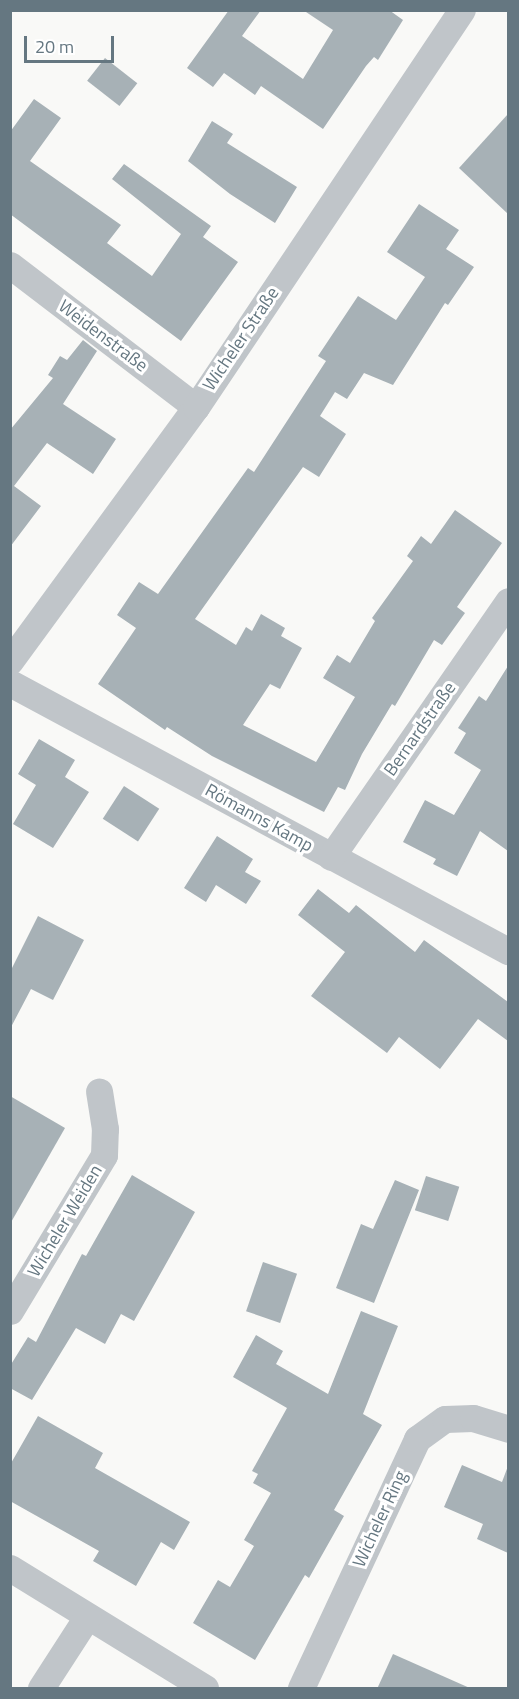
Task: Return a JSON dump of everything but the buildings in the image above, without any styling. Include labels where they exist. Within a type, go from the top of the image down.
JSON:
[{"type":"street","name":"Wicheler Straße","points":[[10,661],[196,407],[462,10]]},
{"type":"street","name":"Weidenstraße","points":[[10,265],[196,407]]},
{"type":"street","name":"Bernardstraße","points":[[331,857],[508,601]]},
{"type":"street","name":"Römanns Kamp","points":[[10,683],[508,951]]},
{"type":"street","name":"Wicheler Weiden","points":[[10,1311],[104,1155],[105,1129],[99,1091]]},
{"type":"street","name":"Wicheler Ring","points":[[301,1689],[417,1439],[445,1419],[473,1418],[508,1430]]},
{"type":"street","points":[[10,1568],[205,1689]]},
{"type":"street","points":[[41,1689],[87,1617]]}]
